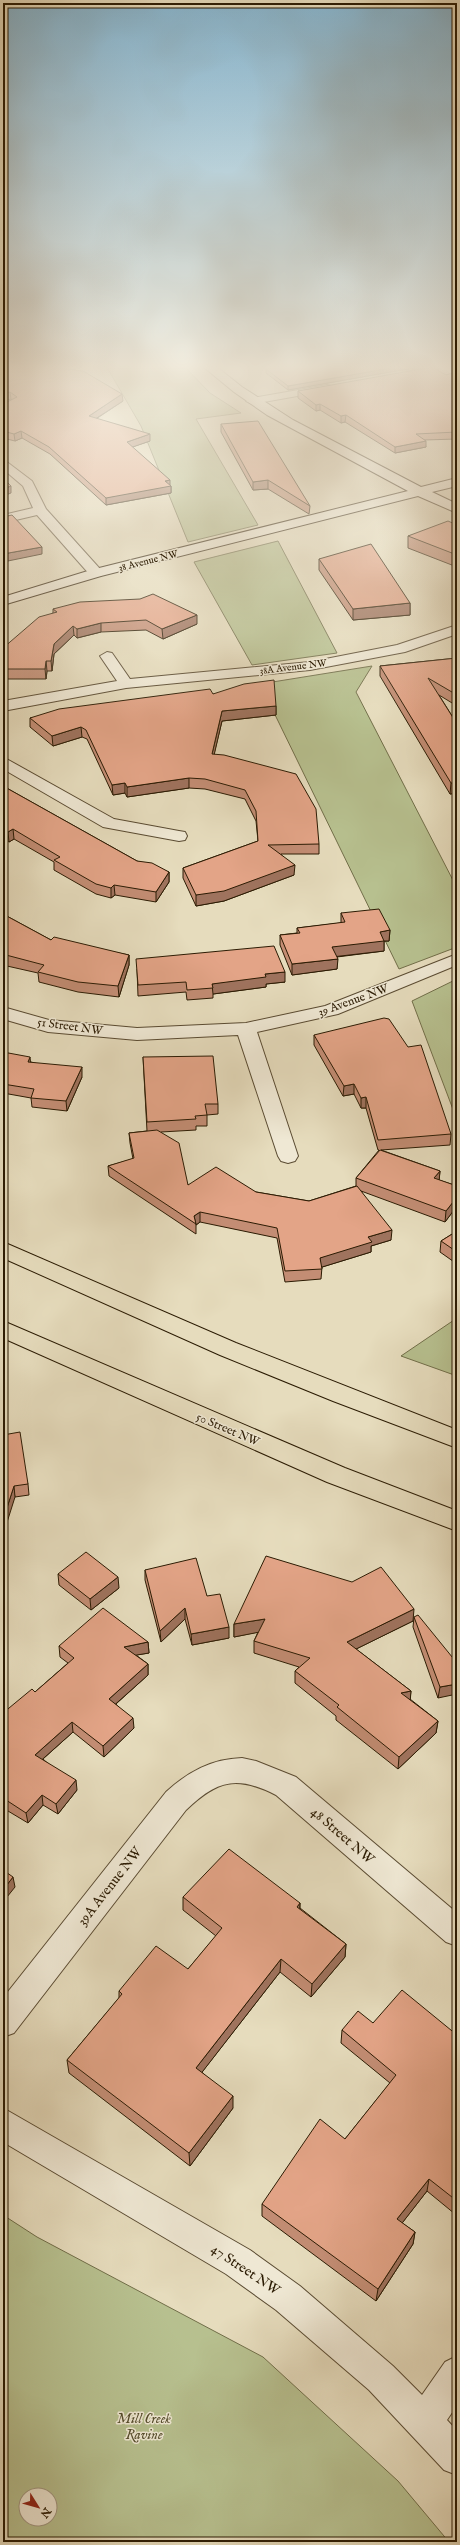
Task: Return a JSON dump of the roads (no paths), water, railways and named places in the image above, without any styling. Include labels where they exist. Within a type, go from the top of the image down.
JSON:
[{"type":"main road","points":[[3,1249],[122,1304],[279,1370],[457,1439]]},
{"type":"main road","name":"50 Street NW","points":[[3,1329],[336,1475],[457,1521]]},
{"type":"street","points":[[27,483],[40,510],[96,573]]},
{"type":"street","points":[[400,483],[457,508]]},
{"type":"street","name":"38 Avenue NW","points":[[3,601],[96,573],[454,483]]},
{"type":"street","points":[[3,519],[40,510]]},
{"type":"street","name":"38A Avenue NW","points":[[3,706],[126,684],[310,666],[400,648],[457,629]]},
{"type":"street","points":[[107,656],[126,684]]},
{"type":"street","points":[[3,762],[84,810],[109,823],[179,836]]},
{"type":"street","name":"39 Avenue NW","points":[[137,1034],[246,1029],[330,1010],[457,959]]},
{"type":"street","name":"51 Street NW","points":[[3,1013],[48,1026],[137,1034]]},
{"type":"street","points":[[246,1029],[288,1156]]},
{"type":"street","name":"48 Street NW","points":[[230,1769],[258,1773],[286,1786],[453,1922]]},
{"type":"street","name":"39A Avenue NW","points":[[3,2022],[176,1801],[189,1788],[202,1779],[230,1769]]},
{"type":"street","name":"47 Street NW","points":[[3,2124],[238,2262],[288,2298],[334,2337],[425,2421],[457,2457]]},
{"type":"street","points":[[425,2421],[457,2374]]},
{"type":"park label","name":"Mill Creek Ravine","points":[[144,2426]]}]
